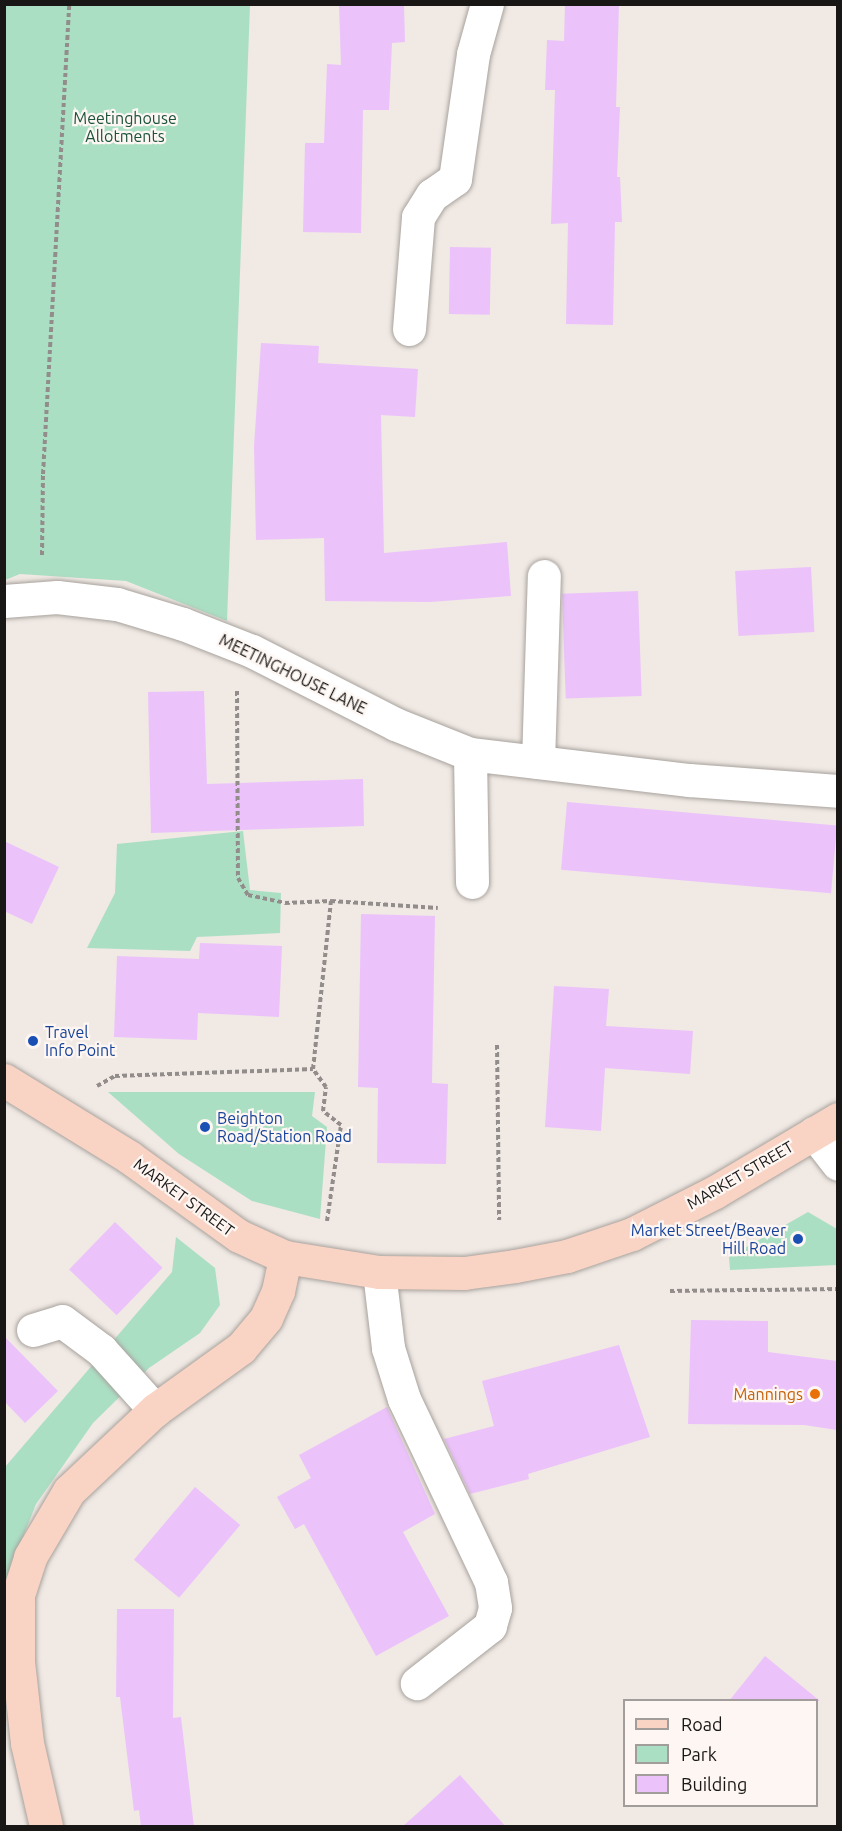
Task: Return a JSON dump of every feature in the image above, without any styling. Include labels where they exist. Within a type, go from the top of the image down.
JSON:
[{"type":"main road","name":"MARKET STREET","points":[[4,1080],[55,1109],[239,1236],[285,1257],[379,1272],[464,1272],[567,1256],[632,1234],[715,1192],[826,1126]]},
{"type":"main road","points":[[46,1827],[11,1662],[18,1595],[30,1557],[69,1491],[155,1410],[247,1340],[266,1318],[278,1291],[285,1257]]},
{"type":"street","points":[[409,329],[418,217],[432,195],[455,179],[473,54],[486,4]]},
{"type":"street","points":[[538,762],[544,576]]},
{"type":"street","name":"MEETINGHOUSE LANE","points":[[4,601],[42,598],[117,604],[252,651],[395,724],[470,754],[737,785],[837,791]]},
{"type":"street","points":[[470,754],[472,882]]},
{"type":"street","name":"MARKET STREET","points":[[826,1126],[837,1164]]},
{"type":"street","points":[[379,1272],[388,1348],[404,1399],[491,1582],[495,1608],[490,1626],[417,1683]]},
{"type":"street","points":[[33,1330],[62,1321],[101,1350],[155,1410]]},
{"type":"path","points":[[42,598],[43,474],[69,4]]},
{"type":"path","points":[[252,651],[237,690],[238,878],[248,895],[285,903],[331,901],[447,909],[472,882]]},
{"type":"path","points":[[320,1264],[341,1125],[323,1111],[326,1087],[313,1069],[331,901]]},
{"type":"path","points":[[497,1045],[499,1220]]},
{"type":"path","points":[[55,1109],[115,1076],[313,1069]]},
{"type":"path","points":[[670,1291],[837,1289]]},
{"type":"green space","name":"Meetinghouse Allotments","points":[[4,5],[250,5],[227,621],[126,581],[20,574],[5,580]]},
{"type":"green space","points":[[243,831],[250,890],[281,893],[280,933],[197,937],[190,951],[87,948],[115,893],[117,844]]},
{"type":"green space","points":[[108,1092],[315,1092],[312,1116],[327,1127],[320,1219],[252,1201],[179,1154]]},
{"type":"green space","points":[[808,1212],[837,1229],[837,1265],[730,1270],[729,1257]]},
{"type":"green space","points":[[176,1237],[215,1268],[220,1305],[200,1333],[149,1368],[93,1423],[36,1504],[5,1582],[5,1467],[172,1272]]},
{"type":"building","points":[[339,4],[404,4],[405,42],[392,43],[389,110],[363,110],[361,233],[303,232],[305,143],[324,143],[327,64],[341,65]]},
{"type":"building","points":[[565,4],[619,4],[616,107],[620,107],[617,177],[620,177],[622,222],[615,222],[613,325],[566,324],[568,223],[551,224],[555,90],[545,90],[547,40],[564,41]]},
{"type":"building","points":[[450,247],[491,248],[490,315],[449,314]]},
{"type":"building","points":[[261,343],[319,346],[318,363],[418,369],[415,417],[381,415],[384,553],[507,542],[511,596],[430,602],[325,601],[324,538],[256,540],[254,446]]},
{"type":"building","points":[[811,567],[814,632],[739,636],[735,571]]},
{"type":"building","points":[[638,591],[642,696],[566,699],[562,594]]},
{"type":"building","points":[[204,691],[207,784],[363,779],[364,826],[151,833],[148,692]]},
{"type":"building","points":[[567,802],[837,826],[831,893],[561,870]]},
{"type":"building","points":[[4,841],[59,867],[32,924],[4,911]]},
{"type":"building","points":[[361,914],[435,916],[432,1083],[448,1084],[446,1164],[377,1163],[378,1088],[358,1087]]},
{"type":"building","points":[[200,943],[282,946],[279,1017],[198,1013],[197,1040],[114,1037],[117,956],[199,959]]},
{"type":"building","points":[[554,986],[609,989],[606,1026],[693,1031],[690,1074],[605,1068],[601,1131],[545,1127]]},
{"type":"building","points":[[115,1222],[162,1268],[117,1315],[69,1269]]},
{"type":"building","points":[[691,1320],[768,1321],[768,1352],[837,1361],[837,1430],[804,1425],[688,1424]]},
{"type":"building","points":[[4,1336],[58,1391],[25,1423],[4,1401]]},
{"type":"building","points":[[619,1345],[650,1437],[528,1474],[529,1479],[470,1494],[444,1439],[494,1426],[482,1381]]},
{"type":"building","points":[[387,1407],[435,1514],[403,1532],[449,1616],[376,1656],[304,1524],[295,1529],[277,1497],[311,1478],[299,1455]]},
{"type":"building","points":[[195,1487],[240,1525],[179,1598],[134,1560]]},
{"type":"building","points":[[117,1609],[174,1609],[173,1718],[181,1717],[194,1827],[141,1827],[139,1810],[134,1811],[120,1697],[116,1697]]},
{"type":"building","points":[[765,1656],[818,1699],[731,1699]]},
{"type":"building","points":[[460,1775],[506,1827],[402,1827]]},
{"type":"place","name":"Travel Info Point","points":[[33,1041]]},
{"type":"place","name":"Beighton Road/Station Road","points":[[205,1127]]},
{"type":"place","name":"Market Street/Beaver Hill Road","points":[[798,1239]]},
{"type":"place","name":"Mannings","points":[[815,1394]]}]
